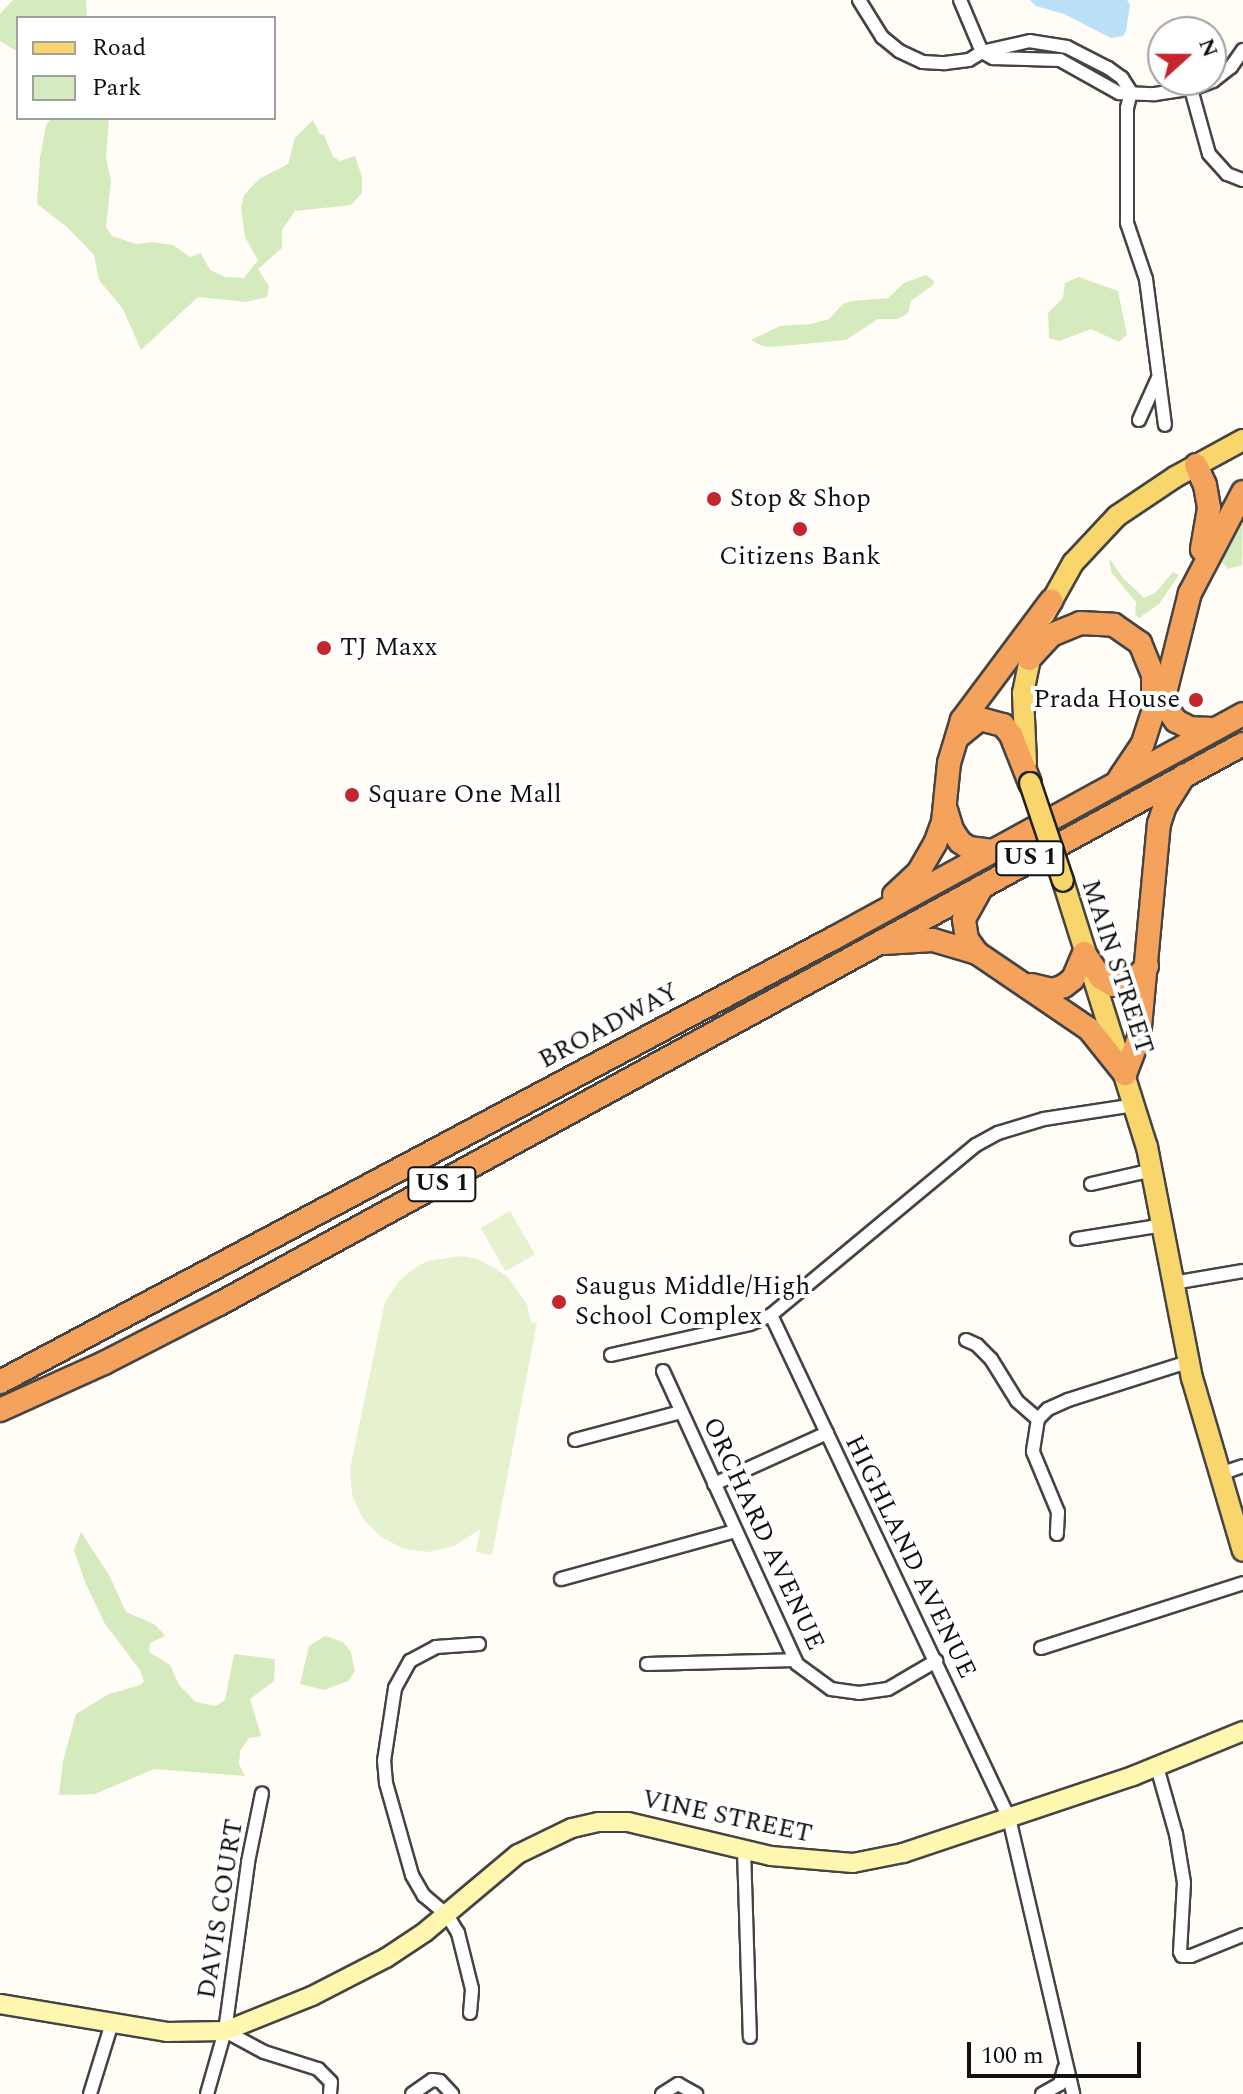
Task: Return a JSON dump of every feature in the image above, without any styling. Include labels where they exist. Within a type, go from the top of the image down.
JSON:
[{"type":"highway","points":[[1196,465],[1205,485],[1209,508],[1170,667],[1166,703],[1173,718],[1185,727],[1216,729]]},
{"type":"highway","points":[[1190,593],[1243,492]]},
{"type":"highway","points":[[856,926],[924,865],[938,836],[949,763],[965,716],[1051,601]]},
{"type":"highway","points":[[1029,659],[1051,635],[1080,623],[1114,625],[1140,643],[1153,675],[1153,712],[1142,745],[1115,785]]},
{"type":"highway","name":"BROADWAY","points":[[0,1382],[856,926],[1243,714]]},
{"type":"highway","points":[[956,740],[973,722],[984,719],[999,722],[1011,735],[1030,783]]},
{"type":"highway","name":"US 1","points":[[0,1410],[187,1322],[601,1099],[1121,808],[1243,744]]},
{"type":"highway","points":[[1125,1074],[1139,1038],[1157,844],[1165,806],[1185,775]]},
{"type":"highway","points":[[945,805],[952,830],[960,842],[969,848],[993,851]]},
{"type":"highway","points":[[1121,808],[1146,817],[1157,844]]},
{"type":"highway","points":[[977,953],[967,939],[964,919],[984,884]]},
{"type":"highway","points":[[876,944],[933,940],[977,953],[1089,1029],[1125,1074]]},
{"type":"highway","points":[[1084,953],[1101,978],[1113,985],[1132,982],[1147,966]]},
{"type":"highway","points":[[1026,985],[1053,990],[1064,986],[1073,979],[1084,953]]},
{"type":"main road","name":"MAIN STREET","points":[[1243,440],[1196,465],[1117,516],[1073,563],[1051,601],[1029,659],[1022,723],[1030,783],[1153,1170],[1188,1362],[1243,1551]]},
{"type":"street","points":[[859,0],[882,37],[915,60],[945,63],[969,60],[982,52],[1030,41],[1067,47],[1122,78],[1131,92],[1127,108],[1127,223],[1146,279],[1165,425]]},
{"type":"street","points":[[960,0],[982,52]]},
{"type":"street","points":[[1227,69],[1243,50]]},
{"type":"street","points":[[1131,92],[1147,93]]},
{"type":"street","points":[[1193,96],[1209,154],[1227,174],[1243,180]]},
{"type":"street","points":[[1139,420],[1158,377]]},
{"type":"street","points":[[611,1355],[750,1324],[771,1315],[976,1145],[998,1133],[1044,1119],[1134,1105]]},
{"type":"street","points":[[1091,1184],[1153,1170]]},
{"type":"street","points":[[1077,1239],[1163,1225]]},
{"type":"street","points":[[1173,1283],[1243,1271]]},
{"type":"street","name":"HIGHLAND AVENUE","points":[[771,1315],[1009,1818],[1073,2094]]},
{"type":"street","points":[[966,1340],[983,1350],[1017,1401],[1038,1419]]},
{"type":"street","points":[[1057,1534],[1058,1512],[1033,1452],[1038,1419],[1048,1409],[1068,1400],[1188,1362]]},
{"type":"street","name":"ORCHARD AVENUE","points":[[663,1371],[795,1660],[831,1689],[859,1693],[888,1689],[936,1661]]},
{"type":"street","points":[[575,1440],[681,1412]]},
{"type":"street","points":[[714,1484],[827,1433]]},
{"type":"street","points":[[1220,1474],[1243,1466]]},
{"type":"street","points":[[561,1579],[735,1531]]},
{"type":"street","points":[[1041,1648],[1243,1583]]},
{"type":"street","points":[[470,2013],[472,1989],[458,1933],[447,1915],[431,1905],[412,1875],[386,1783],[384,1761],[395,1688],[410,1661],[436,1647],[479,1644]]},
{"type":"street","points":[[647,1664],[795,1660]]},
{"type":"street","name":"VINE STREET","points":[[0,2004],[195,2034],[225,2031],[256,2021],[354,1975],[406,1946],[518,1854],[543,1840],[586,1824],[642,1824],[744,1850],[803,1861],[853,1863],[903,1853],[1009,1818],[1157,1767],[1243,1731]]},
{"type":"street","points":[[1157,1767],[1176,1834],[1184,1883],[1182,1956],[1243,1935]]},
{"type":"street","name":"DAVIS COURT","points":[[207,2094],[225,2031],[248,1862],[262,1793]]},
{"type":"street","points":[[744,1850],[750,2037]]},
{"type":"street","points":[[90,2094],[112,2023]]},
{"type":"street","points":[[225,2031],[264,2052],[318,2069],[331,2082],[330,2094]]},
{"type":"street","points":[[1042,2094],[1060,2084],[1064,2065]]},
{"type":"street","points":[[412,2094],[432,2080],[440,2081],[452,2094]]},
{"type":"street","points":[[662,2094],[678,2084],[696,2094]]},
{"type":"green space","points":[[13,0],[86,0],[87,16],[16,16],[16,51],[0,41],[0,14]]},
{"type":"green space","points":[[50,120],[109,120],[106,157],[111,181],[106,227],[112,236],[136,244],[152,242],[173,245],[190,257],[201,253],[210,270],[225,277],[244,278],[258,260],[245,237],[241,207],[244,195],[259,179],[288,164],[295,138],[313,120],[320,134],[324,135],[333,157],[340,161],[355,156],[362,177],[362,193],[351,205],[295,211],[282,230],[282,248],[258,269],[269,286],[267,297],[246,302],[198,297],[141,350],[123,309],[99,280],[94,255],[67,227],[37,204],[46,125]]},
{"type":"green space","points":[[926,275],[934,281],[933,285],[911,301],[908,313],[898,319],[878,319],[846,340],[771,347],[751,340],[780,326],[811,324],[829,319],[843,304],[852,301],[888,298],[904,283]]},
{"type":"green space","points":[[1079,277],[1118,291],[1127,335],[1119,342],[1091,329],[1059,341],[1049,338],[1048,313],[1063,298],[1065,283]]},
{"type":"green space","points":[[1243,509],[1242,565],[1228,569],[1221,561]]},
{"type":"green space","points":[[1109,558],[1123,578],[1144,598],[1155,593],[1173,572],[1179,575],[1159,604],[1139,618],[1135,615],[1136,602],[1111,572]]},
{"type":"green space","points":[[510,1211],[535,1254],[506,1271],[481,1228]]},
{"type":"green space","points":[[461,1256],[478,1259],[507,1276],[527,1304],[531,1322],[537,1323],[492,1555],[476,1552],[480,1529],[455,1546],[430,1552],[404,1549],[381,1537],[363,1519],[352,1495],[350,1469],[385,1302],[399,1281],[412,1270],[427,1261]]},
{"type":"green space","points":[[81,1532],[109,1575],[126,1612],[154,1624],[165,1636],[150,1643],[149,1652],[170,1665],[179,1685],[196,1702],[216,1706],[225,1700],[234,1654],[275,1659],[274,1681],[250,1699],[261,1736],[249,1738],[240,1751],[239,1764],[245,1776],[154,1769],[95,1794],[59,1795],[63,1761],[76,1714],[109,1694],[141,1685],[144,1681],[140,1670],[105,1624],[85,1582],[74,1550]]},
{"type":"green space","points":[[325,1636],[343,1642],[351,1652],[355,1671],[348,1681],[324,1690],[300,1684],[309,1646]]},
{"type":"water","points":[[1030,0],[1127,0],[1130,5],[1126,31],[1123,36],[1111,38],[1064,14],[1036,6]]},
{"type":"place","name":"Stop & Shop","points":[[714,499]]},
{"type":"place","name":"Citizens Bank","points":[[800,529]]},
{"type":"place","name":"TJ Maxx","points":[[324,648]]},
{"type":"place","name":"Prada House","points":[[1196,700]]},
{"type":"place","name":"Square One Mall","points":[[352,795]]},
{"type":"place","name":"Saugus Middle/High School Complex","points":[[559,1302]]}]
